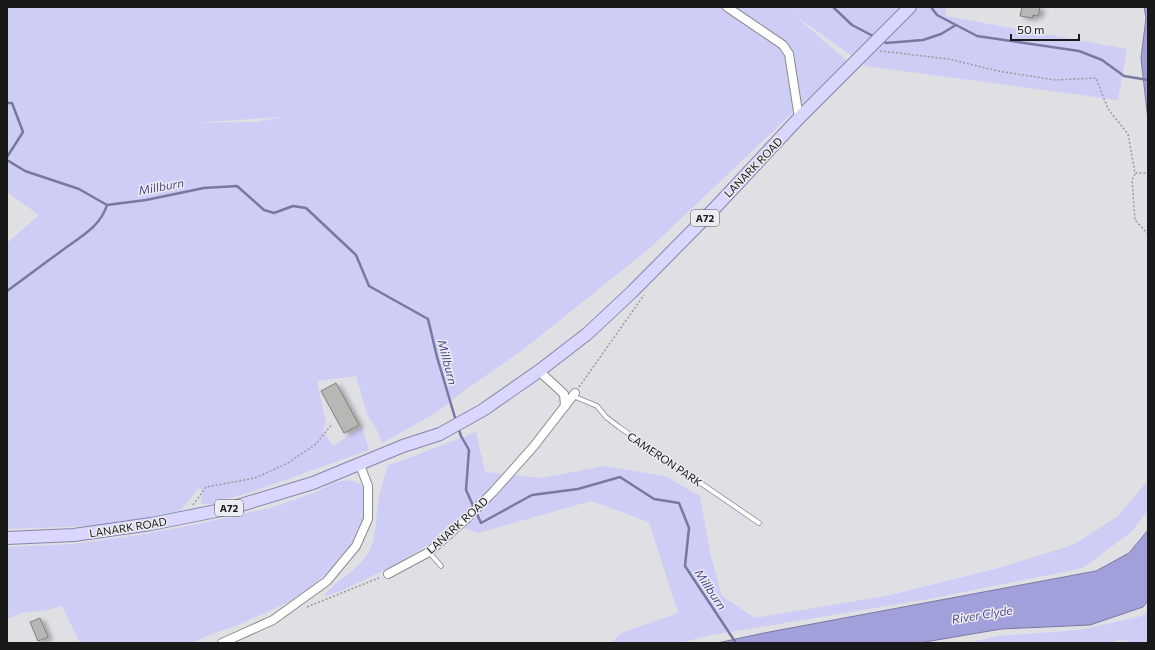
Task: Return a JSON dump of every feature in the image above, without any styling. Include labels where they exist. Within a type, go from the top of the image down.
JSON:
[{"type":"main road","name":"LANARK ROAD","points":[[7,538],[74,535],[192,516],[230,508],[313,483],[360,465],[403,446],[440,434],[483,410],[539,372],[587,334],[632,292],[713,210],[799,118],[910,7]]},
{"type":"street","points":[[727,7],[784,45],[789,54],[799,118]]},
{"type":"street","points":[[539,372],[564,394],[565,406]]},
{"type":"street","name":"LANARK ROAD","points":[[388,574],[429,552],[465,520],[493,492],[534,446],[574,395]]},
{"type":"street","points":[[222,643],[273,620],[327,581],[356,546],[368,519],[368,486],[360,465]]},
{"type":"lane","name":"CAMERON PARK","points":[[574,395],[597,406],[606,417],[619,427],[759,523]]},
{"type":"lane","points":[[429,552],[441,566]]},
{"type":"path","points":[[871,46],[877,51],[949,59],[998,71],[1055,80],[1096,78],[1108,109],[1128,134],[1135,173],[1132,180],[1135,220],[1138,225],[1148,234]]},
{"type":"path","points":[[1135,173],[1148,174]]},
{"type":"path","points":[[574,395],[647,292]]},
{"type":"path","points":[[192,516],[191,507],[206,487],[255,478],[288,463],[316,444],[332,424]]},
{"type":"path","points":[[301,610],[388,574]]},
{"type":"shaded area","points":[[7,7],[784,7],[788,11],[786,7],[945,7],[946,16],[1127,49],[1118,100],[866,66],[793,14],[847,61],[651,247],[524,349],[465,390],[437,412],[382,443],[376,428],[367,414],[356,376],[317,381],[326,423],[323,431],[333,446],[362,427],[369,450],[254,491],[212,504],[201,504],[202,493],[200,488],[180,510],[138,520],[90,526],[7,529],[7,243],[39,215],[7,192]],"holes":[[[282,117],[256,122],[192,123]]]},
{"type":"shaded area","points":[[476,432],[485,472],[542,478],[604,466],[665,476],[700,496],[710,553],[722,596],[755,618],[886,596],[995,569],[1073,545],[1118,516],[1148,480],[1148,510],[1131,532],[1083,568],[928,599],[712,635],[678,643],[611,643],[621,633],[678,613],[649,522],[591,501],[478,533],[451,523],[428,545],[391,567],[341,591],[324,596],[334,585],[362,561],[373,543],[380,494],[388,465]]},
{"type":"shaded area","points":[[348,480],[362,484],[366,490],[365,516],[349,549],[329,571],[297,598],[236,626],[214,633],[191,643],[80,643],[62,606],[48,610],[21,613],[7,619],[7,547],[74,544],[139,535],[198,524],[270,508],[314,493],[333,483]]},
{"type":"shaded area","points":[[1148,610],[1148,643],[1128,643],[1128,641],[1119,640],[1110,643],[967,643],[999,636],[1079,630],[1142,616]]},
{"type":"water","points":[[1144,7],[1148,7],[1148,120],[1141,58],[1146,18]]},
{"type":"water","name":"River Clyde","points":[[1148,530],[1148,601],[1143,607],[1090,625],[1001,629],[919,643],[717,643],[1096,571],[1129,553]]},
{"type":"building","points":[[1022,7],[1040,7],[1038,16],[1033,15],[1032,18],[1020,16]]},
{"type":"building","points":[[336,383],[359,425],[344,433],[321,391]]},
{"type":"building","points":[[40,618],[48,637],[38,641],[30,622]]},
{"type":"waterway","points":[[833,7],[852,25],[875,37]]},
{"type":"waterway","points":[[931,7],[937,15],[956,25]]},
{"type":"waterway","points":[[881,40],[886,43],[923,40],[941,34],[956,25],[977,36],[1079,51],[1102,60],[1124,76],[1148,80]]},
{"type":"waterway","name":"Millburn","points":[[7,103],[12,103],[23,132],[7,157]]},
{"type":"waterway","name":"Millburn","points":[[7,160],[25,171],[79,189],[107,205],[146,200],[204,188],[237,186],[264,210],[274,213],[293,206],[306,208],[356,255],[369,286],[428,319],[437,357],[456,421]]},
{"type":"waterway","points":[[7,291],[88,232],[104,213],[107,205]]},
{"type":"waterway","name":"Millburn","points":[[458,427],[469,450],[466,490],[481,523],[532,495],[578,489],[620,477],[654,499],[679,503],[689,528],[685,566],[736,643]]}]
